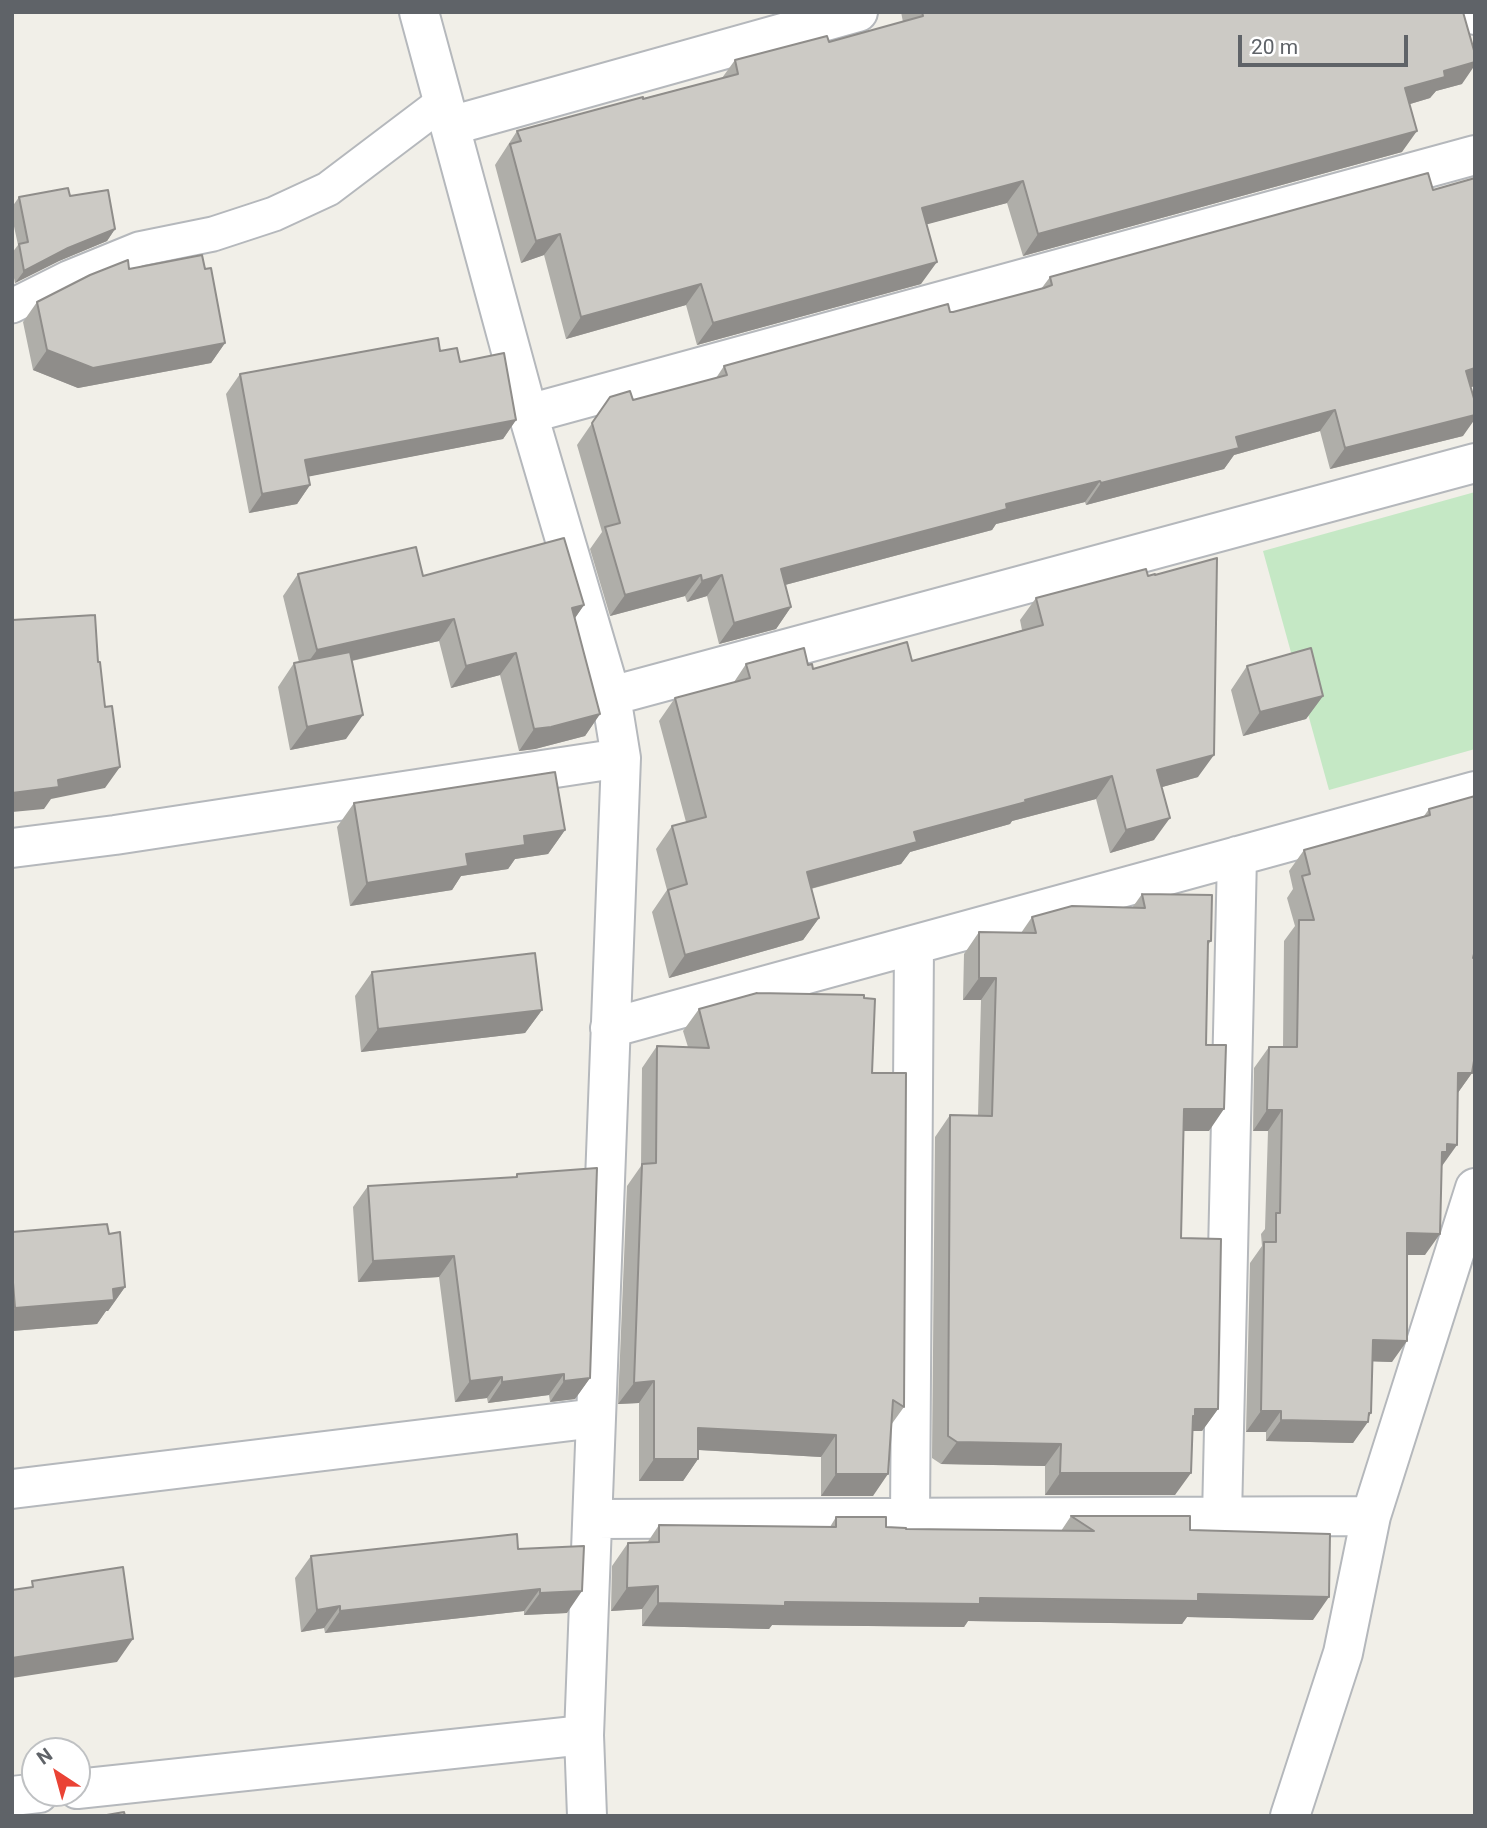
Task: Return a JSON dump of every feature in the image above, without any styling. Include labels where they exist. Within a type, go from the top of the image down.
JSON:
[{"type":"street","points":[[419,12],[528,414],[611,696],[621,758],[584,1735],[587,1816]]},
{"type":"street","points":[[447,114],[858,12]]},
{"type":"street","points":[[528,414],[1475,155]]},
{"type":"street","points":[[611,696],[1475,463]]},
{"type":"street","points":[[12,848],[115,835],[621,758]]},
{"type":"street","points":[[610,1028],[1475,791]]},
{"type":"street","points":[[1222,1517],[1237,856]]},
{"type":"street","points":[[910,1518],[914,945]]},
{"type":"street","points":[[1290,1816],[1343,1653],[1371,1516],[1475,1188]]},
{"type":"street","points":[[12,1489],[596,1418]]},
{"type":"street","points":[[593,1519],[1371,1516]]},
{"type":"street","points":[[91,1788],[584,1735]]},
{"type":"lane","points":[[12,306],[68,278],[139,249],[213,234],[274,214],[328,189],[447,114]]},
{"type":"green space","points":[[1475,492],[1475,749],[1329,790],[1263,551]]},
{"type":"building","points":[[922,12],[1463,12],[1475,62],[1444,71],[1445,77],[1405,88],[1417,131],[1038,234],[1023,181],[922,208],[937,262],[713,323],[701,284],[581,317],[560,234],[536,241],[510,144],[521,141],[517,131],[738,74],[735,60],[827,36],[829,42],[923,16]]},
{"type":"building","points":[[1428,173],[1433,190],[1475,178],[1475,368],[1466,371],[1475,402],[1475,415],[1345,448],[1335,410],[1236,437],[1239,448],[1006,504],[1007,509],[781,569],[791,607],[734,623],[722,575],[702,581],[701,575],[625,595],[605,527],[620,523],[592,423],[610,397],[630,391],[633,400],[727,375],[724,366],[948,304],[950,312],[953,312],[1044,288],[1052,285],[1050,277]]},
{"type":"building","points":[[68,188],[70,196],[108,190],[115,229],[68,248],[24,271],[19,244],[28,242],[19,197]]},
{"type":"building","points":[[202,255],[205,269],[211,268],[225,343],[93,368],[47,350],[37,302],[90,275],[128,260],[129,269]]},
{"type":"building","points":[[438,338],[440,351],[457,348],[460,362],[504,353],[516,420],[305,460],[310,485],[262,494],[240,374]]},
{"type":"building","points":[[564,538],[584,605],[572,608],[600,714],[534,729],[516,653],[466,666],[454,619],[317,650],[298,574],[416,547],[423,576]]},
{"type":"building","points":[[1217,558],[1214,755],[1157,770],[1170,818],[1126,830],[1112,776],[1025,800],[1026,802],[914,832],[917,842],[807,872],[819,918],[685,955],[668,890],[687,884],[672,826],[706,817],[675,698],[750,678],[746,664],[804,648],[808,665],[812,664],[813,669],[907,642],[912,661],[1043,625],[1036,598],[1146,569],[1148,576],[1155,575]]},
{"type":"building","points":[[95,615],[105,707],[112,706],[120,767],[58,780],[59,787],[12,793],[12,620]]},
{"type":"building","points":[[1311,648],[1323,696],[1260,712],[1247,666]]},
{"type":"building","points":[[350,652],[363,715],[307,727],[294,663]]},
{"type":"building","points":[[555,772],[565,830],[524,836],[525,845],[466,854],[468,866],[367,883],[354,803]]},
{"type":"building","points":[[1475,796],[1475,1055],[1472,1073],[1458,1073],[1457,1145],[1447,1144],[1447,1152],[1442,1152],[1440,1234],[1407,1233],[1407,1341],[1373,1340],[1371,1413],[1368,1422],[1281,1420],[1281,1411],[1261,1411],[1264,1242],[1276,1242],[1276,1213],[1280,1213],[1282,1110],[1267,1110],[1269,1047],[1297,1047],[1299,920],[1314,920],[1302,876],[1310,874],[1304,850],[1430,815],[1429,809]]},
{"type":"building","points":[[1142,894],[1212,895],[1211,941],[1208,941],[1206,1045],[1226,1045],[1224,1109],[1184,1109],[1181,1238],[1221,1239],[1218,1409],[1195,1409],[1191,1473],[1060,1473],[1061,1444],[957,1442],[948,1436],[950,1115],[992,1116],[996,978],[979,978],[979,932],[1036,933],[1032,917],[1072,906],[1145,908]]},
{"type":"building","points":[[535,953],[542,1010],[378,1029],[372,972]]},
{"type":"building","points":[[757,993],[864,995],[864,998],[875,999],[872,1073],[906,1073],[904,1407],[893,1400],[888,1474],[836,1474],[836,1435],[698,1428],[698,1459],[654,1459],[654,1381],[634,1383],[642,1164],[656,1163],[657,1046],[709,1048],[699,1009]]},
{"type":"building","points":[[597,1168],[590,1378],[564,1381],[564,1374],[502,1382],[502,1377],[470,1381],[454,1256],[373,1261],[368,1186],[517,1177],[517,1174]]},
{"type":"building","points":[[107,1224],[109,1234],[120,1232],[125,1287],[113,1289],[114,1300],[15,1308],[12,1232]]},
{"type":"building","points":[[1071,1516],[1190,1516],[1190,1530],[1330,1534],[1329,1597],[1198,1594],[1198,1601],[980,1598],[980,1604],[785,1602],[785,1606],[658,1603],[658,1586],[627,1588],[628,1543],[659,1542],[659,1525],[836,1527],[836,1517],[886,1517],[886,1527],[906,1529],[1094,1531]]},
{"type":"building","points":[[517,1534],[518,1549],[584,1546],[582,1591],[540,1593],[540,1589],[340,1611],[340,1606],[317,1610],[311,1556]]},
{"type":"building","points":[[123,1567],[133,1639],[12,1658],[12,1590],[33,1587],[32,1581]]},
{"type":"building","points":[[124,1812],[125,1816],[101,1816]]}]
